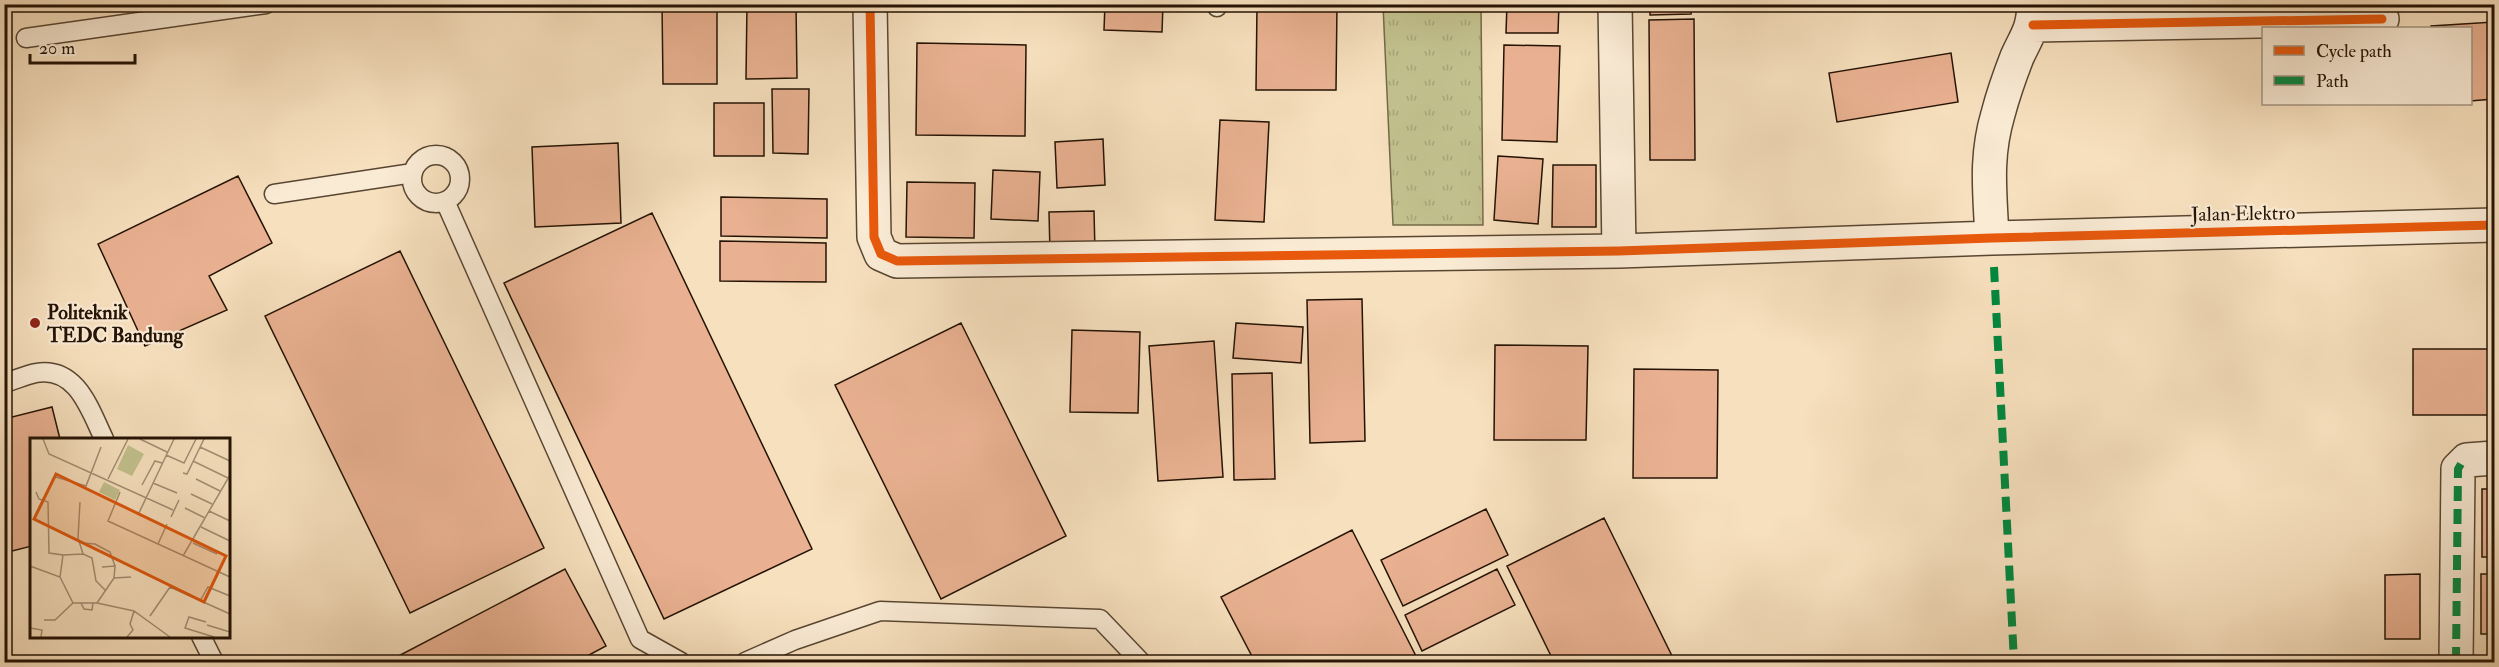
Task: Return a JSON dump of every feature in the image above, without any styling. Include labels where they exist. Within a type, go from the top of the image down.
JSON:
[{"type":"street","name":"Jalan Elektro","points":[[870,4],[874,237],[880,254],[897,261],[1618,251],[1992,238],[2494,225]]},
{"type":"street","points":[[1615,4],[1618,251]]},
{"type":"street","points":[[1992,238],[1988,156],[1997,115],[2034,15],[2382,19]]},
{"type":"street","points":[[2456,663],[2458,469],[2461,464],[2475,458],[2494,458]]},
{"type":"lane","points":[[26,38],[222,8],[266,4]]},
{"type":"lane","points":[[431,154],[449,158],[460,171],[461,180],[453,196],[445,201],[428,201],[415,190],[413,173],[416,165],[431,154]]},
{"type":"lane","points":[[274,194],[413,173]]},
{"type":"lane","points":[[445,201],[640,639],[681,663]]},
{"type":"lane","points":[[4,383],[38,373],[60,374],[73,382],[83,396],[104,438]]},
{"type":"lane","points":[[745,663],[795,639],[880,611],[1100,619],[1141,663]]},
{"type":"lane","points":[[201,637],[214,663]]},
{"type":"green space","points":[[1383,5],[1481,5],[1483,225],[1393,225]]},
{"type":"building","points":[[662,4],[717,4],[717,84],[663,84]]},
{"type":"building","points":[[747,4],[796,4],[797,78],[746,79]]},
{"type":"building","points":[[1105,4],[1163,4],[1162,32],[1104,30]]},
{"type":"building","points":[[1257,4],[1337,4],[1336,90],[1256,90]]},
{"type":"building","points":[[1507,4],[1559,4],[1558,33],[1506,33]]},
{"type":"building","points":[[1650,4],[1692,4],[1691,14],[1650,15]]},
{"type":"building","points":[[2442,4],[2481,4],[2442,10]]},
{"type":"building","points":[[1694,19],[1695,160],[1650,160],[1649,20]]},
{"type":"building","points":[[2494,22],[2494,99],[2472,101],[2472,27],[2431,26]]},
{"type":"building","points":[[917,43],[1026,45],[1025,136],[916,135]]},
{"type":"building","points":[[1504,45],[1560,46],[1557,142],[1502,140]]},
{"type":"building","points":[[1951,53],[1958,102],[1837,122],[1829,73]]},
{"type":"building","points":[[772,89],[809,89],[808,154],[773,153]]},
{"type":"building","points":[[714,103],[764,103],[764,156],[714,156]]},
{"type":"building","points":[[1220,120],[1269,122],[1264,222],[1215,220]]},
{"type":"building","points":[[1103,139],[1105,185],[1057,188],[1055,142]]},
{"type":"building","points":[[618,143],[621,223],[535,227],[532,147]]},
{"type":"building","points":[[1498,156],[1543,159],[1538,224],[1494,220]]},
{"type":"building","points":[[1553,165],[1596,165],[1596,227],[1552,227]]},
{"type":"building","points":[[993,170],[1040,172],[1038,221],[991,219]]},
{"type":"building","points":[[238,176],[272,243],[209,276],[227,310],[145,346],[98,244]]},
{"type":"building","points":[[907,182],[975,183],[974,238],[906,237]]},
{"type":"building","points":[[721,197],[827,199],[827,238],[721,236]]},
{"type":"building","points":[[1094,211],[1095,252],[1050,253],[1049,212]]},
{"type":"building","points":[[652,213],[812,549],[664,619],[504,283]]},
{"type":"building","points":[[720,241],[826,243],[826,282],[720,281]]},
{"type":"building","points":[[400,251],[544,548],[410,613],[265,316]]},
{"type":"building","points":[[1362,299],[1365,441],[1310,443],[1307,300]]},
{"type":"building","points":[[961,323],[1066,536],[941,599],[835,385]]},
{"type":"building","points":[[1236,323],[1303,327],[1301,363],[1233,358]]},
{"type":"building","points":[[1072,330],[1140,332],[1138,413],[1070,412]]},
{"type":"building","points":[[1214,341],[1223,477],[1158,481],[1149,346]]},
{"type":"building","points":[[1495,345],[1588,346],[1586,440],[1494,440]]},
{"type":"building","points":[[2413,349],[2494,349],[2494,415],[2413,415]]},
{"type":"building","points":[[1634,369],[1718,370],[1717,478],[1633,478]]},
{"type":"building","points":[[1272,373],[1275,479],[1234,480],[1232,374]]},
{"type":"building","points":[[52,407],[60,438],[30,438],[30,546],[4,553],[4,419]]},
{"type":"building","points":[[2482,489],[2494,489],[2494,557],[2482,557]]},
{"type":"building","points":[[1486,509],[1508,555],[1403,606],[1381,560]]},
{"type":"building","points":[[1604,518],[1675,662],[1554,662],[1507,566]]},
{"type":"building","points":[[1352,530],[1419,662],[1255,662],[1221,597]]},
{"type":"building","points":[[565,569],[606,646],[576,662],[387,662]]},
{"type":"building","points":[[1497,569],[1515,605],[1422,651],[1405,615]]},
{"type":"building","points":[[2420,574],[2420,639],[2385,639],[2385,575]]},
{"type":"building","points":[[2481,574],[2494,574],[2494,634],[2481,634]]},
{"type":"marked path","points":[[1994,267],[2014,662]]},
{"type":"marked path","points":[[2456,662],[2458,469],[2461,464]]},
{"type":"cycle path","points":[[870,4],[874,237],[881,254],[897,261],[1619,251],[1992,238],[2494,225]]},
{"type":"cycle path","points":[[2033,25],[2382,19]]},
{"type":"place","name":"Politeknik TEDC Bandung","points":[[35,323]]}]
